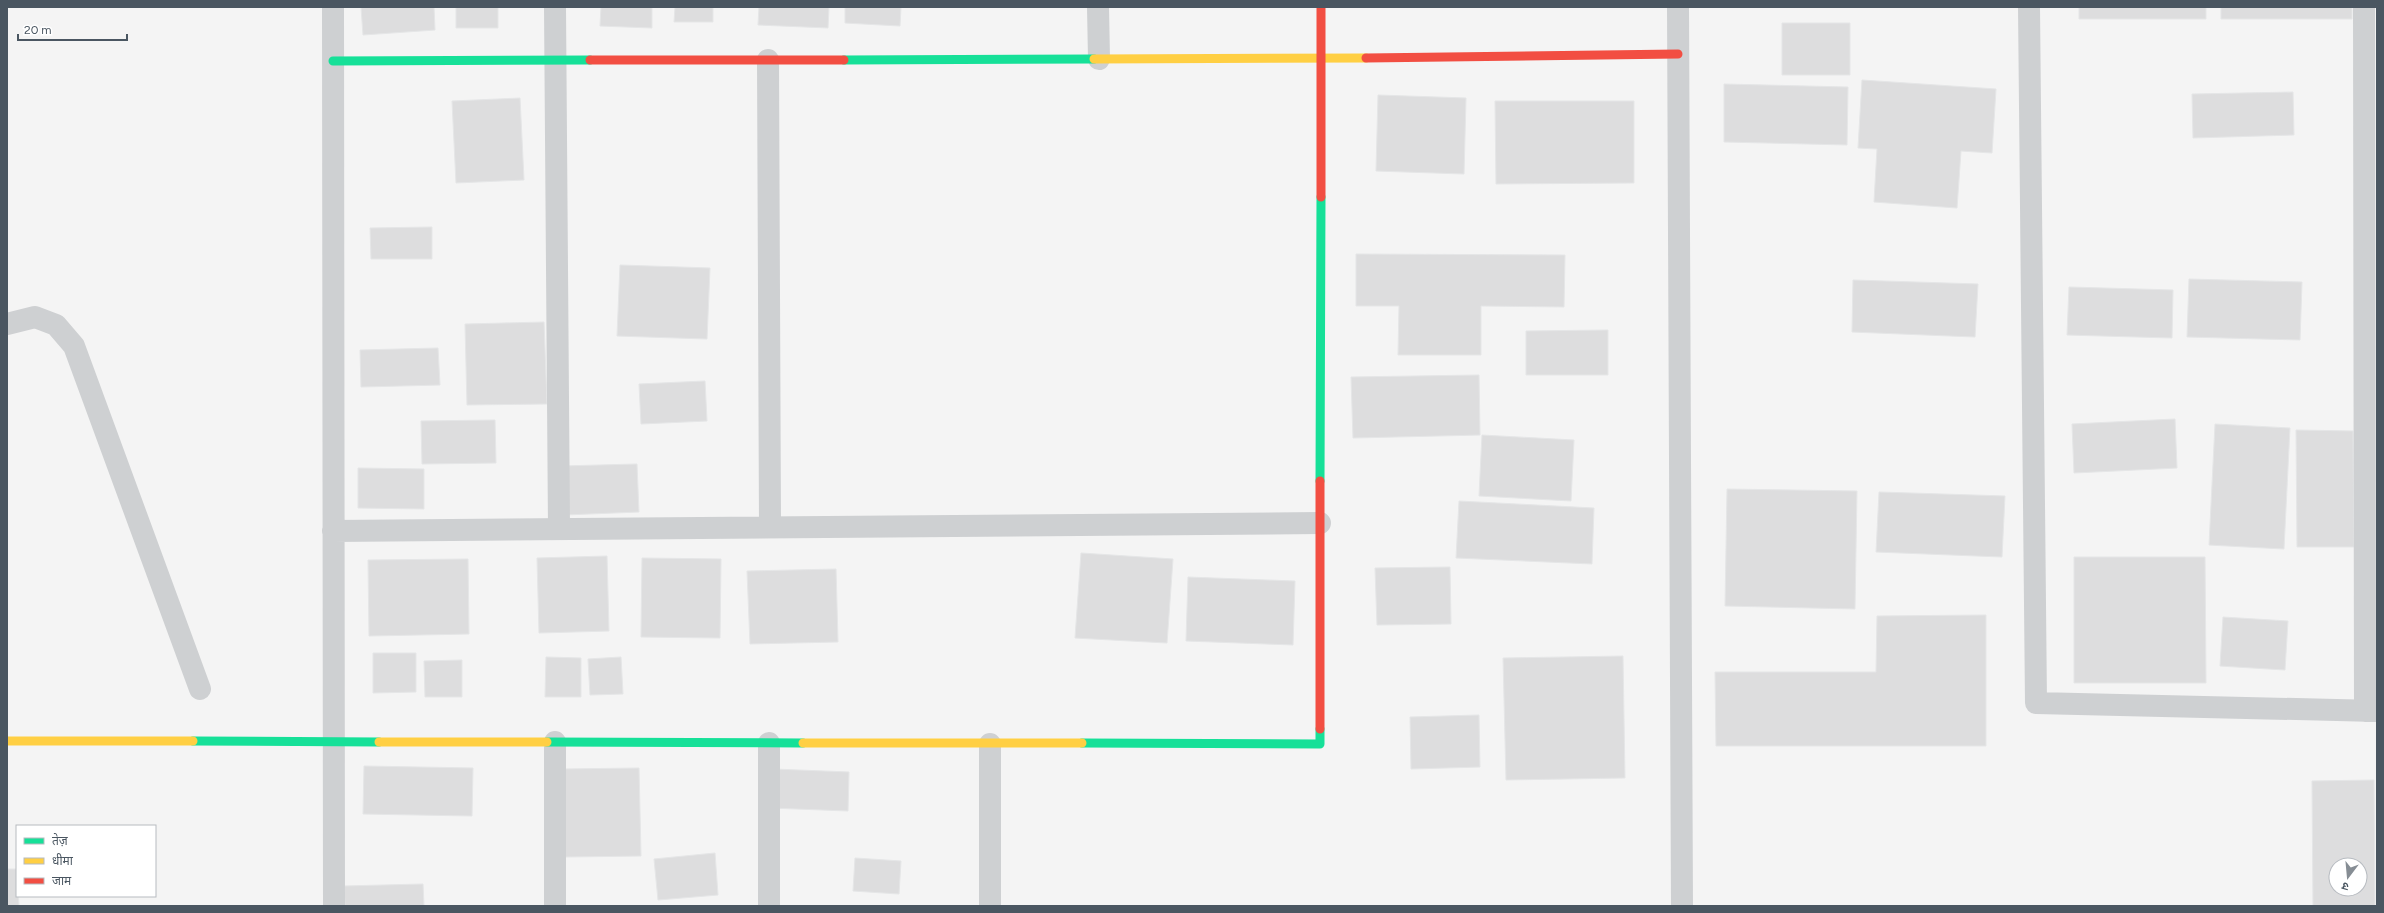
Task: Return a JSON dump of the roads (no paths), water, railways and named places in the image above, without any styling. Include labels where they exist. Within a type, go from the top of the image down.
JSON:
[{"type":"street","points":[[333,7],[334,906]]},
{"type":"street","points":[[555,7],[559,529]]},
{"type":"street","points":[[1098,7],[1099,59]]},
{"type":"street","points":[[7,741],[1320,744],[1320,7]]},
{"type":"street","points":[[1678,7],[1681,906]]},
{"type":"street","points":[[2029,7],[2036,703],[2371,711],[2364,7]]},
{"type":"street","points":[[333,61],[1320,59],[1678,54]]},
{"type":"street","points":[[768,60],[770,527]]},
{"type":"street","points":[[7,324],[35,317],[56,324],[74,346],[200,689]]},
{"type":"street","points":[[333,531],[1320,523]]},
{"type":"street","points":[[555,742],[555,906]]},
{"type":"street","points":[[769,743],[769,906]]},
{"type":"street","points":[[990,744],[990,906]]}]
